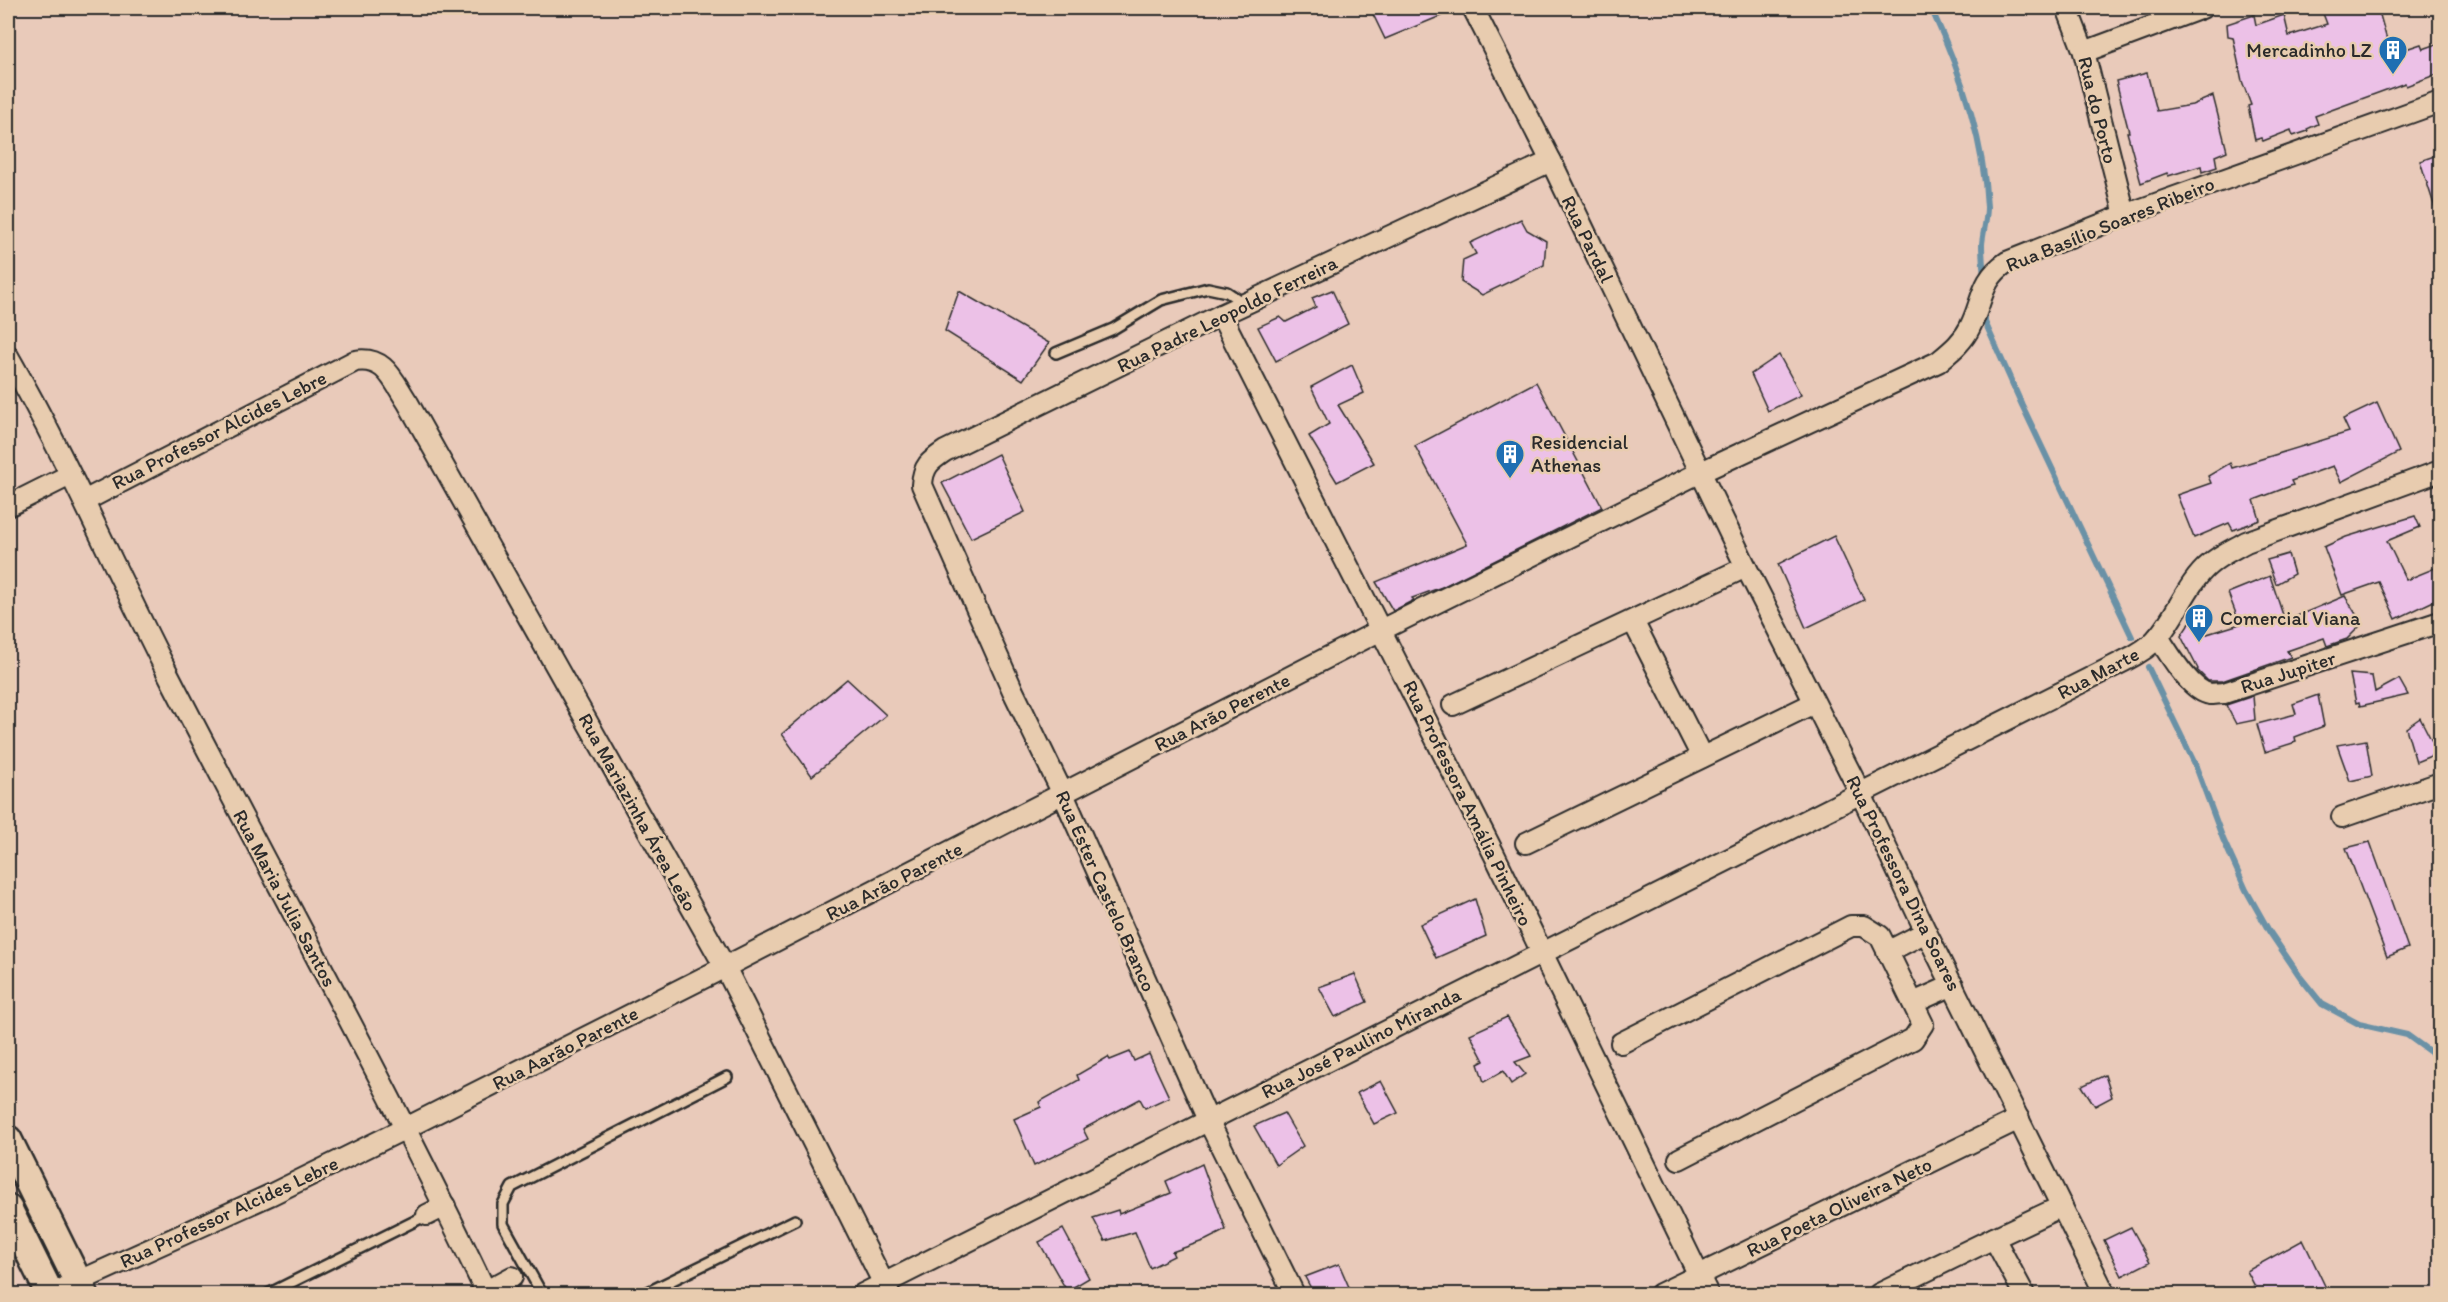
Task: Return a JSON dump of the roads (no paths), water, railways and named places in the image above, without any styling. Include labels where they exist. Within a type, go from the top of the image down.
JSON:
[{"type":"street","name":"Rua Pardal","points":[[1473,8],[1551,161],[1701,472]]},
{"type":"street","name":"Rua do Porto","points":[[2067,8],[2084,52],[2125,215]]},
{"type":"street","points":[[2084,52],[2202,8]]},
{"type":"street","name":"Rua Basílio Soares Ribeiro","points":[[1701,472],[1938,362],[1958,346],[1971,327],[1984,288],[1994,270],[2007,262],[2125,215],[2440,102]]},
{"type":"street","name":"Rua Padre Leopoldo Ferreira","points":[[922,485],[923,473],[928,462],[945,451],[1221,315],[1551,161]]},
{"type":"street","name":"Rua Professora Amália Pinheiro","points":[[1221,315],[1494,854],[1708,1294]]},
{"type":"street","name":"Rua Maria Julia Santos","points":[[8,356],[84,501],[164,665],[406,1128],[486,1293]]},
{"type":"street","name":"Rua Mariazinha Área Leão","points":[[355,361],[372,360],[381,365],[408,403],[725,968],[886,1289]]},
{"type":"street","name":"Rua Professor Alcides Lebre","points":[[84,501],[355,361]]},
{"type":"street","name":"Rua Marte","points":[[1861,794],[2142,651],[2158,638],[2209,564],[2226,553],[2246,542],[2440,471]]},
{"type":"street","points":[[1382,630],[1701,472]]},
{"type":"street","name":"Rua Professora Dina Soares","points":[[1701,472],[2105,1294]]},
{"type":"street","points":[[8,506],[70,475]]},
{"type":"street","name":"Rua Ester Castelo Branco","points":[[922,485],[1208,1120],[1293,1294]]},
{"type":"street","points":[[1453,705],[1746,567]]},
{"type":"street","points":[[1633,621],[1702,757]]},
{"type":"street","name":"Rua Jupiter","points":[[2158,638],[2177,666],[2194,685],[2208,694],[2224,693],[2440,622]]},
{"type":"street","name":"Rua Arão Perente","points":[[1063,794],[1382,630]]},
{"type":"street","points":[[1526,843],[1814,704]]},
{"type":"street","points":[[2342,817],[2440,783]]},
{"type":"street","name":"Rua Arão Parente","points":[[725,968],[1063,794]]},
{"type":"street","name":"Rua José Paulino Miranda","points":[[863,1294],[886,1289],[1208,1120],[1861,794]]},
{"type":"street","points":[[1621,1043],[1851,926],[1864,926],[1880,936],[1923,1024],[1913,1039],[1679,1159]]},
{"type":"street","points":[[1887,952],[1926,932]]},
{"type":"street","name":"Rua Aarão Parente","points":[[406,1128],[725,968]]},
{"type":"street","points":[[1913,1003],[1953,985]]},
{"type":"street","name":"Rua Poeta Oliveira Neto","points":[[1660,1294],[2019,1119]]},
{"type":"street","name":"Rua Professor Alcides Lebre","points":[[50,1294],[81,1288],[406,1128]]},
{"type":"street","points":[[8,1140],[81,1288]]},
{"type":"street","points":[[427,1215],[445,1206]]},
{"type":"street","points":[[1879,1294],[2062,1206]]},
{"type":"street","points":[[8,1209],[50,1294]]},
{"type":"street","points":[[1994,1238],[2024,1294]]},
{"type":"street","points":[[486,1293],[521,1273]]},
{"type":"lane","points":[[1056,353],[1113,329],[1161,300],[1208,288],[1227,292],[1245,304]]},
{"type":"lane","points":[[542,1294],[521,1273],[503,1224],[502,1204],[512,1187],[727,1077]]},
{"type":"lane","points":[[268,1294],[427,1215]]},
{"type":"lane","points":[[644,1294],[795,1220]]},
{"type":"waterway","points":[[1931,8],[1961,80],[1976,130],[1987,207],[1982,244],[1984,277]]},
{"type":"waterway","points":[[1985,311],[1985,322],[2022,405],[2132,637]]},
{"type":"waterway","points":[[2148,667],[2195,764],[2223,839],[2246,890],[2269,931],[2301,978],[2322,1004],[2359,1024],[2407,1035],[2440,1059]]},
{"type":"place","name":"Mercadinho LZ","points":[[2393,76]]},
{"type":"place","name":"Residencial Athenas","points":[[1510,480]]},
{"type":"place","name":"Comercial Viana","points":[[2199,644]]}]
